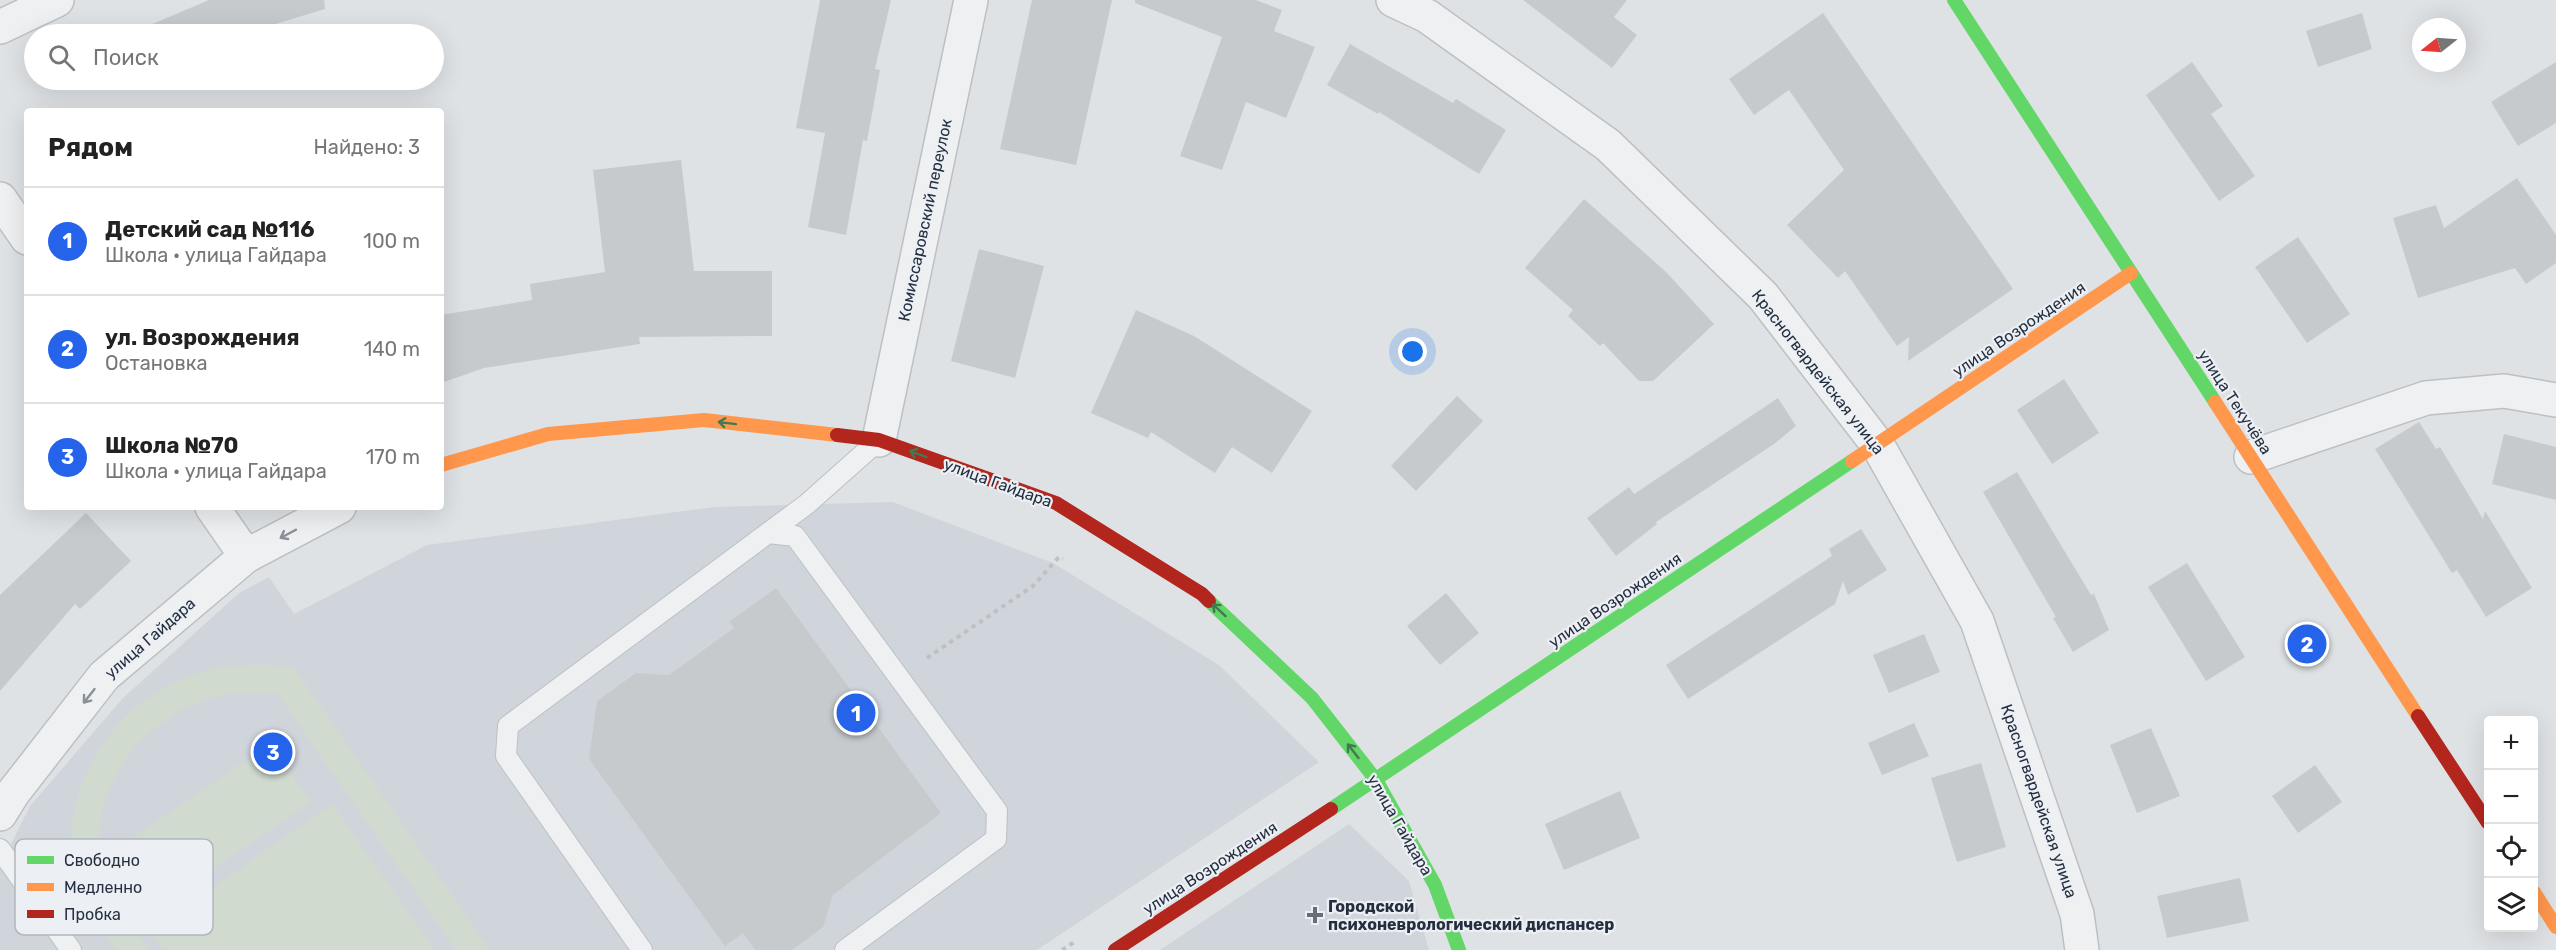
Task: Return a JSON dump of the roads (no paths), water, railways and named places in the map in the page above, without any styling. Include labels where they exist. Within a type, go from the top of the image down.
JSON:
[{"type":"street","points":[[0,27],[57,0]]},
{"type":"street","name":"Комиссаровский переулок","points":[[879,441],[971,0]]},
{"type":"street","name":"Красногвардейская улица","points":[[1394,0],[1427,16],[1608,145],[1763,296],[1877,444],[1977,621],[2078,914],[2082,950]]},
{"type":"street","name":"улица Текучёва","points":[[1954,0],[2484,817]]},
{"type":"street","points":[[0,199],[24,234]]},
{"type":"street","name":"улица Возрождения","points":[[1115,950],[1376,780],[2131,273]]},
{"type":"street","points":[[2251,458],[2426,398],[2504,391],[2556,400]]},
{"type":"street","name":"улица Гайдара","points":[[444,464],[548,434],[704,420],[879,441],[1056,503],[1202,594],[1312,698],[1376,780],[1435,885],[1459,950]]},
{"type":"street","points":[[214,510],[246,556]]},
{"type":"street","name":"улица Гайдара","points":[[0,814],[13,793],[104,676],[246,556],[333,510]]},
{"type":"street","points":[[2538,898],[2556,927]]},
{"type":"lane","points":[[642,950],[506,756],[508,726],[807,504],[879,441]]},
{"type":"lane","points":[[768,533],[795,536],[997,811],[996,839],[844,950]]},
{"type":"lane","points":[[0,849],[15,870]]},
{"type":"lane","points":[[60,935],[71,950]]},
{"type":"place","name":"ул. Возрождения","points":[[2307,644]]},
{"type":"place","name":"Детский сад №116","points":[[856,713]]},
{"type":"place","name":"Школа №70","points":[[273,752]]},
{"type":"place","name":"Городской психоневрологический диспансер","points":[[1315,915]]}]
